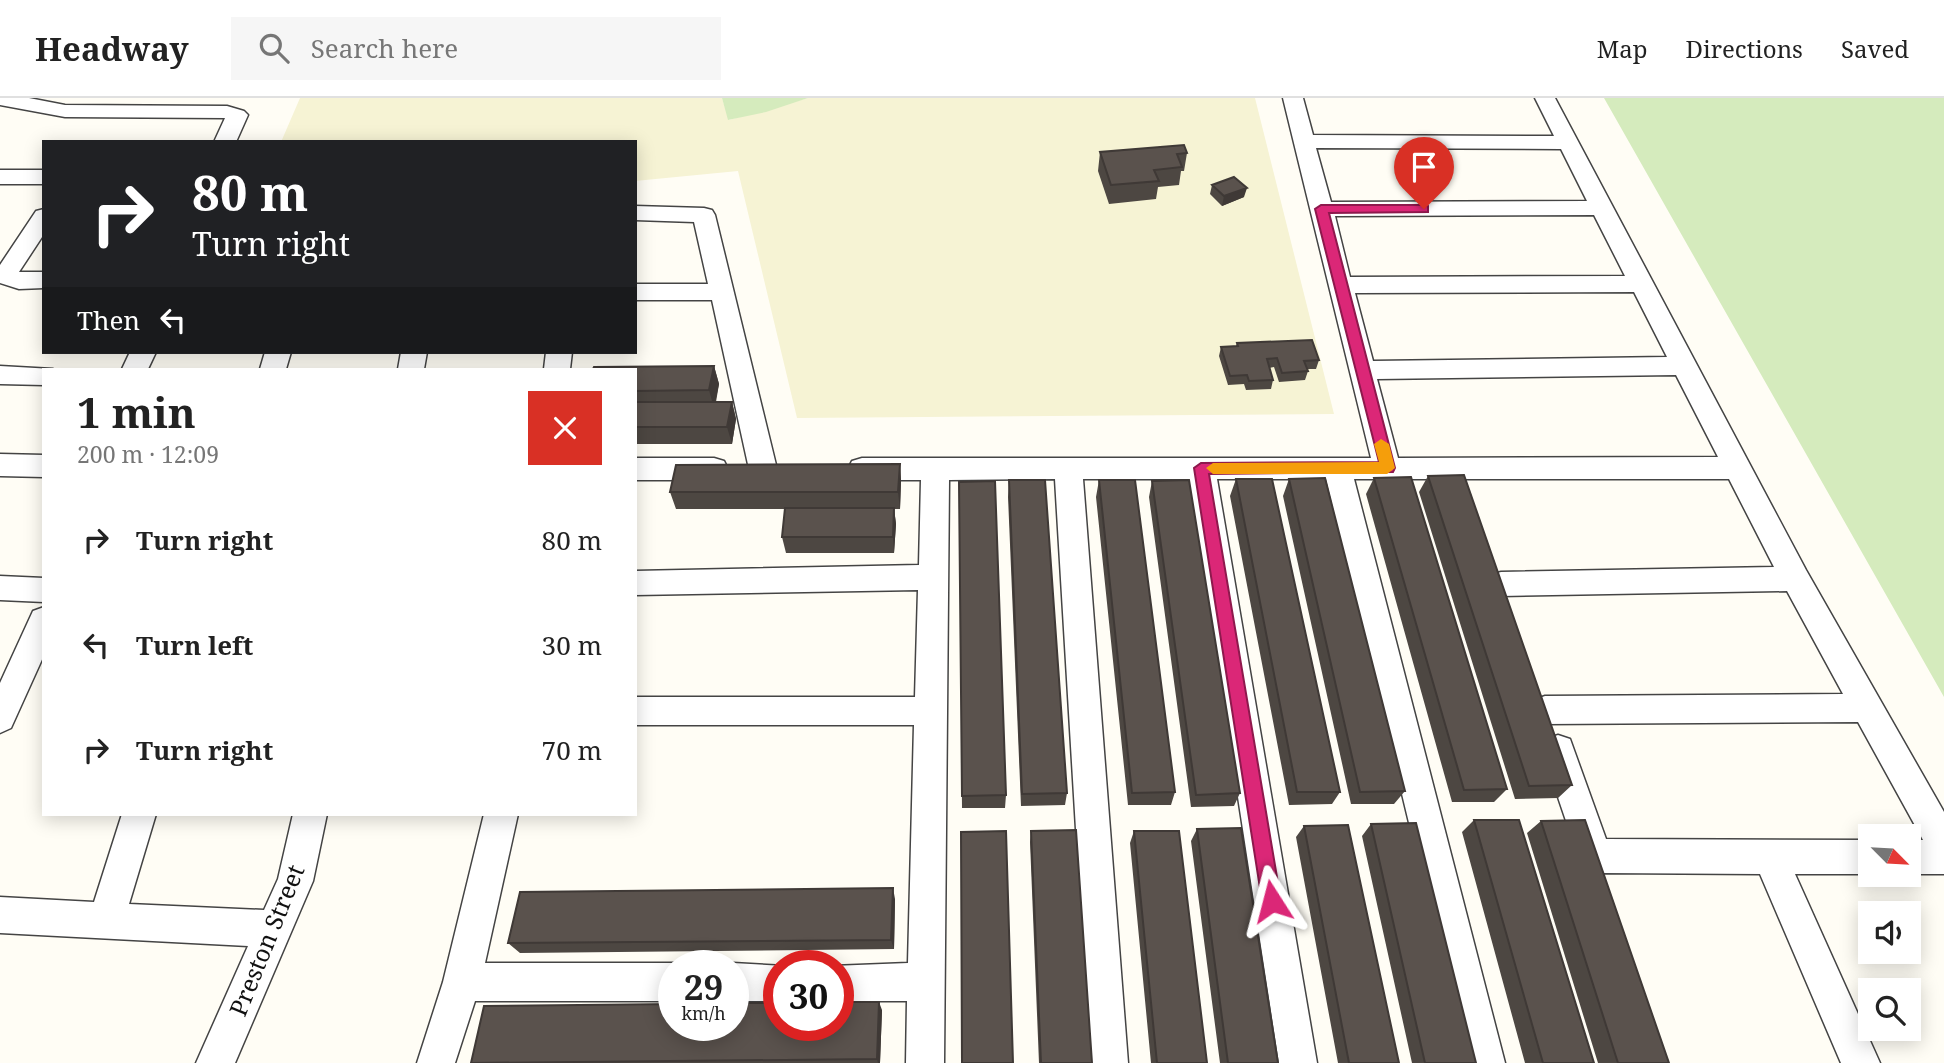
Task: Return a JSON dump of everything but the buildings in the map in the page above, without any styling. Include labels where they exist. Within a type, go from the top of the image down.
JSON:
[{"type":"street","points":[[1293,98],[1387,468]]},
{"type":"street","points":[[1545,98],[1795,579],[1944,845]]},
{"type":"street","points":[[0,99],[65,111],[237,115],[226,140]]},
{"type":"street","points":[[1304,141],[1568,143]]},
{"type":"street","points":[[0,177],[42,177]]},
{"type":"street","points":[[1321,209],[1603,208]]},
{"type":"street","points":[[637,213],[704,215],[741,373],[776,469],[637,469]]},
{"type":"street","points":[[42,219],[5,276],[19,281],[42,281]]},
{"type":"street","points":[[1340,285],[1642,284]]},
{"type":"street","points":[[637,292],[722,292]]},
{"type":"street","points":[[1362,370],[1684,366]]},
{"type":"street","points":[[715,373],[741,373]]},
{"type":"street","points":[[0,376],[42,376]]},
{"type":"street","points":[[0,465],[42,466]]},
{"type":"street","points":[[925,1063],[935,468]]},
{"type":"street","points":[[1201,468],[1298,1063]]},
{"type":"street","points":[[1337,468],[1486,1063]]},
{"type":"street","points":[[829,469],[1387,468],[1466,481],[1736,468]]},
{"type":"street","points":[[1068,469],[1109,1063]]},
{"type":"street","points":[[637,583],[933,577]]},
{"type":"street","points":[[1501,584],[1795,579]]},
{"type":"street","points":[[0,588],[42,590]]},
{"type":"street","points":[[0,718],[42,624]]},
{"type":"street","points":[[1858,857],[1770,857],[1599,869],[1540,698],[1866,708]]},
{"type":"street","points":[[637,711],[931,711]]},
{"type":"street","points":[[106,921],[138,816]]},
{"type":"street","name":"Preston Street","points":[[215,1063],[295,881],[310,816]]},
{"type":"street","points":[[436,1063],[462,982],[500,816]]},
{"type":"street","points":[[1922,857],[1944,856]]},
{"type":"street","points":[[1770,857],[1861,1063]]},
{"type":"street","points":[[0,915],[274,929]]},
{"type":"street","points":[[462,982],[658,982]]},
{"type":"street","points":[[854,982],[926,982]]},
{"type":"shaded area","points":[[300,98],[722,98],[729,120],[808,98],[1255,98],[1334,414],[797,418],[738,171],[637,181],[637,140],[282,140]]},
{"type":"green space","points":[[722,98],[808,98],[766,112],[728,120]]},
{"type":"green space","points":[[1604,98],[1944,98],[1944,697]]},
{"type":"slow traffic","points":[[1213,468],[1387,468],[1381,444]]},
{"type":"route","points":[[1272,901],[1201,468],[1387,468],[1321,209],[1424,209]]}]
